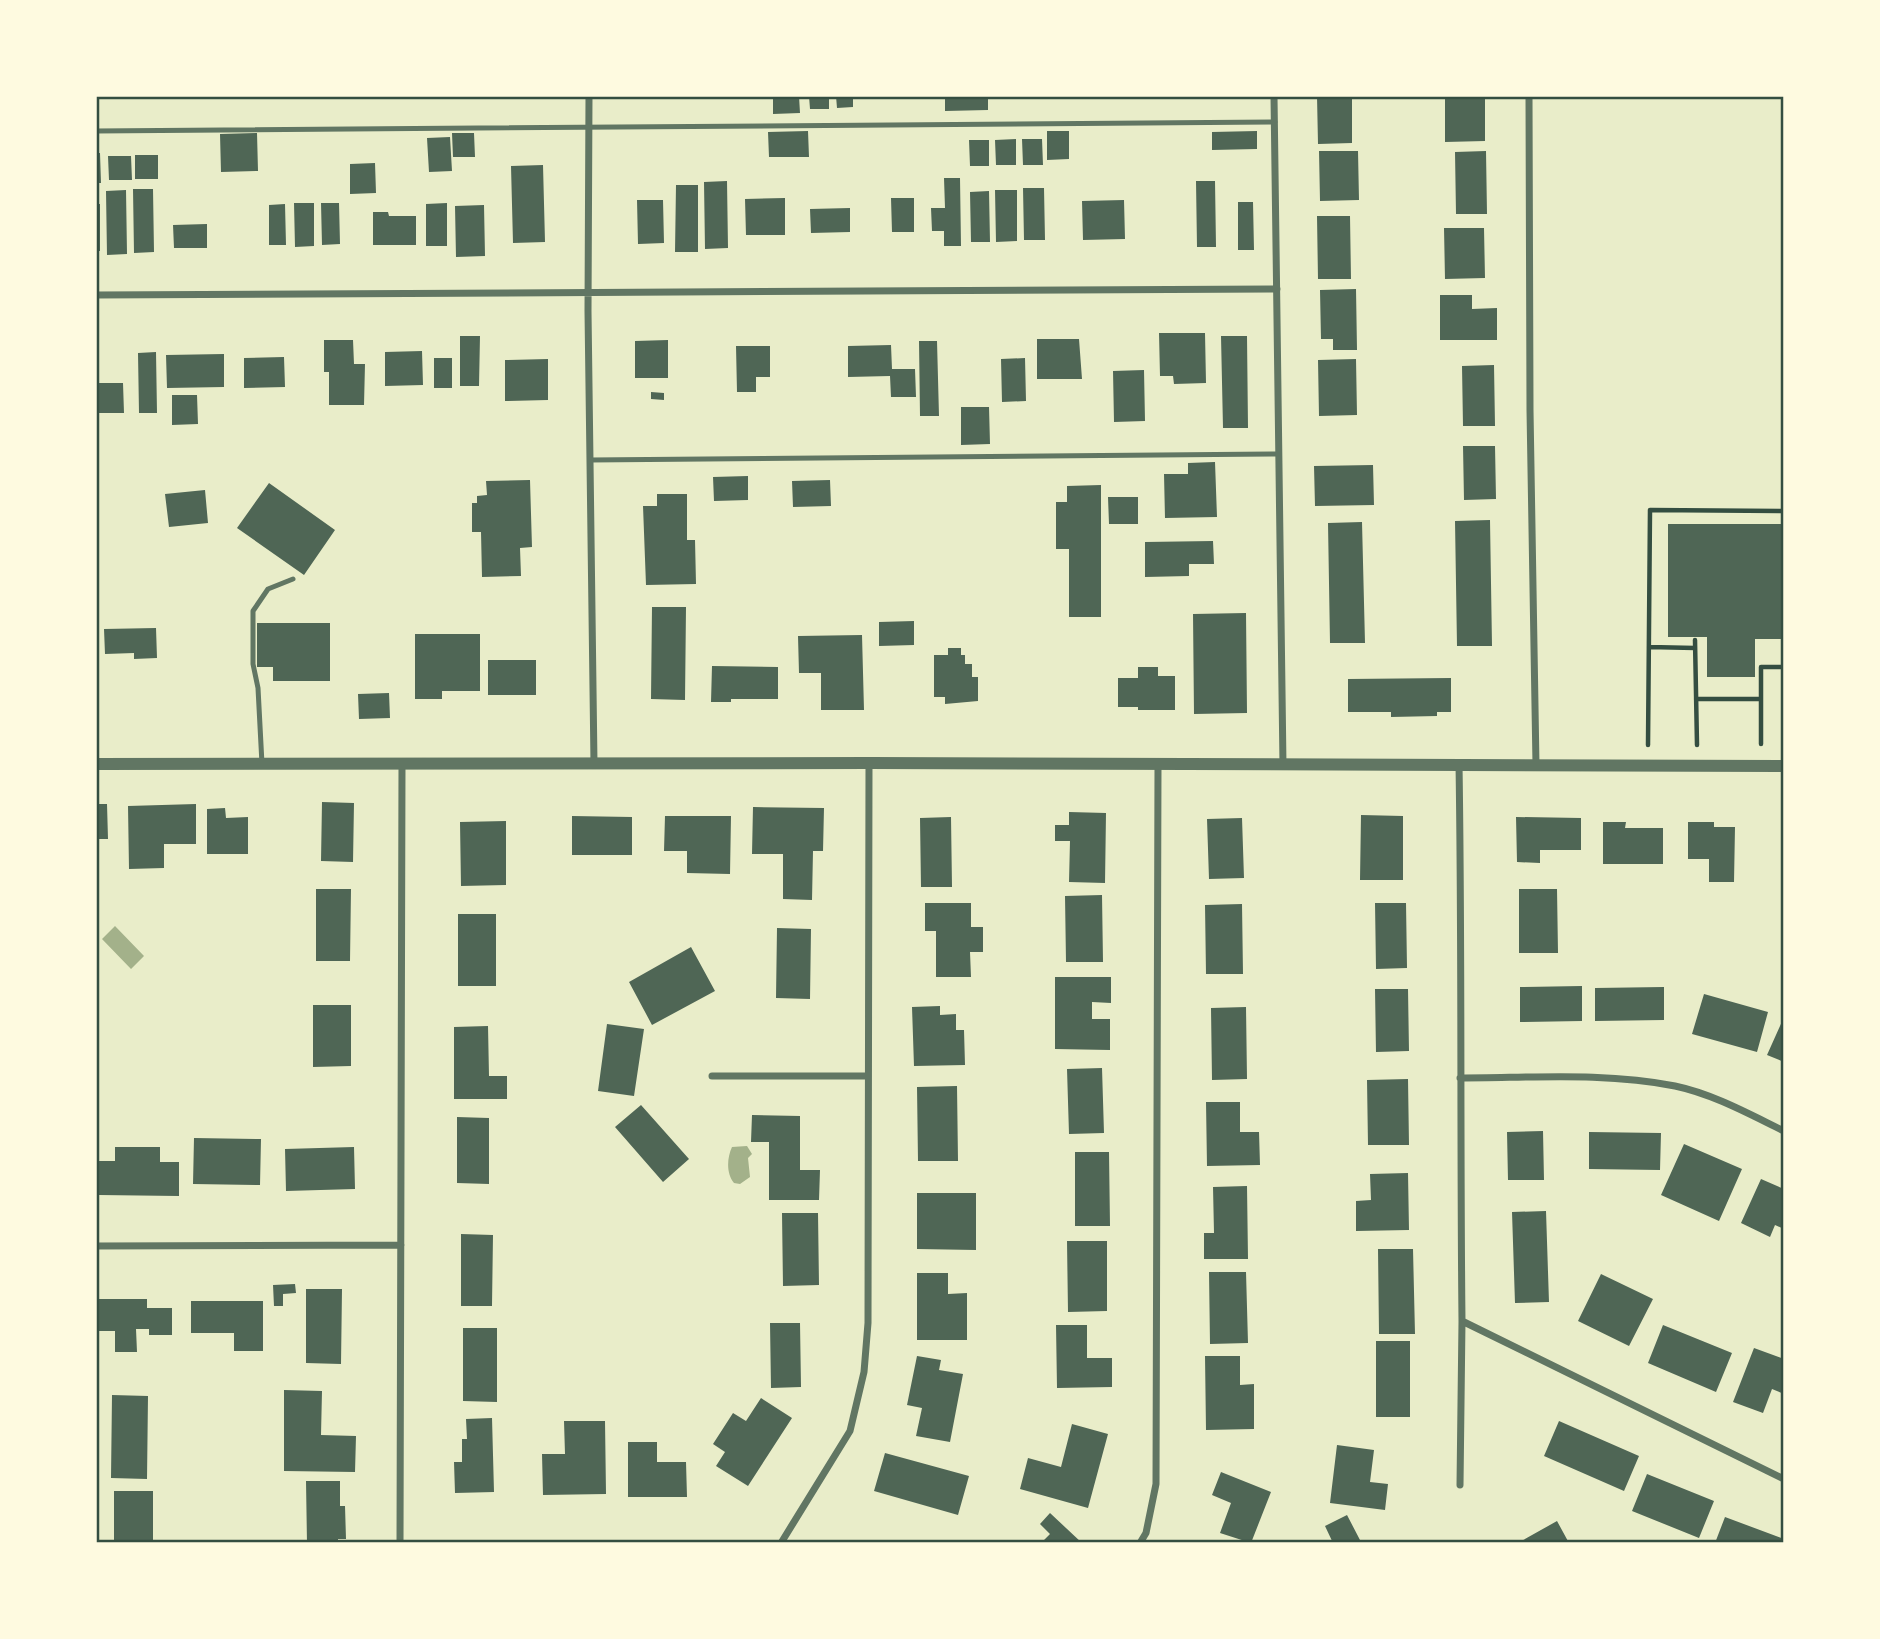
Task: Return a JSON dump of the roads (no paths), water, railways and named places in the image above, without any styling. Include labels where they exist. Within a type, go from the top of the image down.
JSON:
[{"type":"street","points":[[589,96],[588,293],[594,763]]},
{"type":"street","points":[[1275,96],[1283,765]]},
{"type":"street","points":[[1529,96],[1530,410],[1536,765]]},
{"type":"street","points":[[96,295],[1277,289]]},
{"type":"street","points":[[400,1543],[402,763]]},
{"type":"street","points":[[781,1543],[850,1432],[863,1372],[868,1323],[869,763]]},
{"type":"street","points":[[96,764],[1784,766]]},
{"type":"street","points":[[1140,1543],[1146,1533],[1156,1484],[1158,764]]},
{"type":"street","points":[[1459,764],[1462,1035],[1460,1485]]},
{"type":"street","points":[[712,1076],[868,1076]]},
{"type":"street","points":[[1460,1078],[1628,1079],[1677,1086],[1720,1100],[1784,1131]]},
{"type":"street","points":[[96,1246],[401,1245]]},
{"type":"street","points":[[1462,1321],[1784,1479]]},
{"type":"lane","points":[[96,131],[1275,122]]},
{"type":"lane","points":[[590,460],[1279,454]]},
{"type":"lane","points":[[262,764],[258,688],[253,664],[253,611],[268,589],[293,579]]}]
